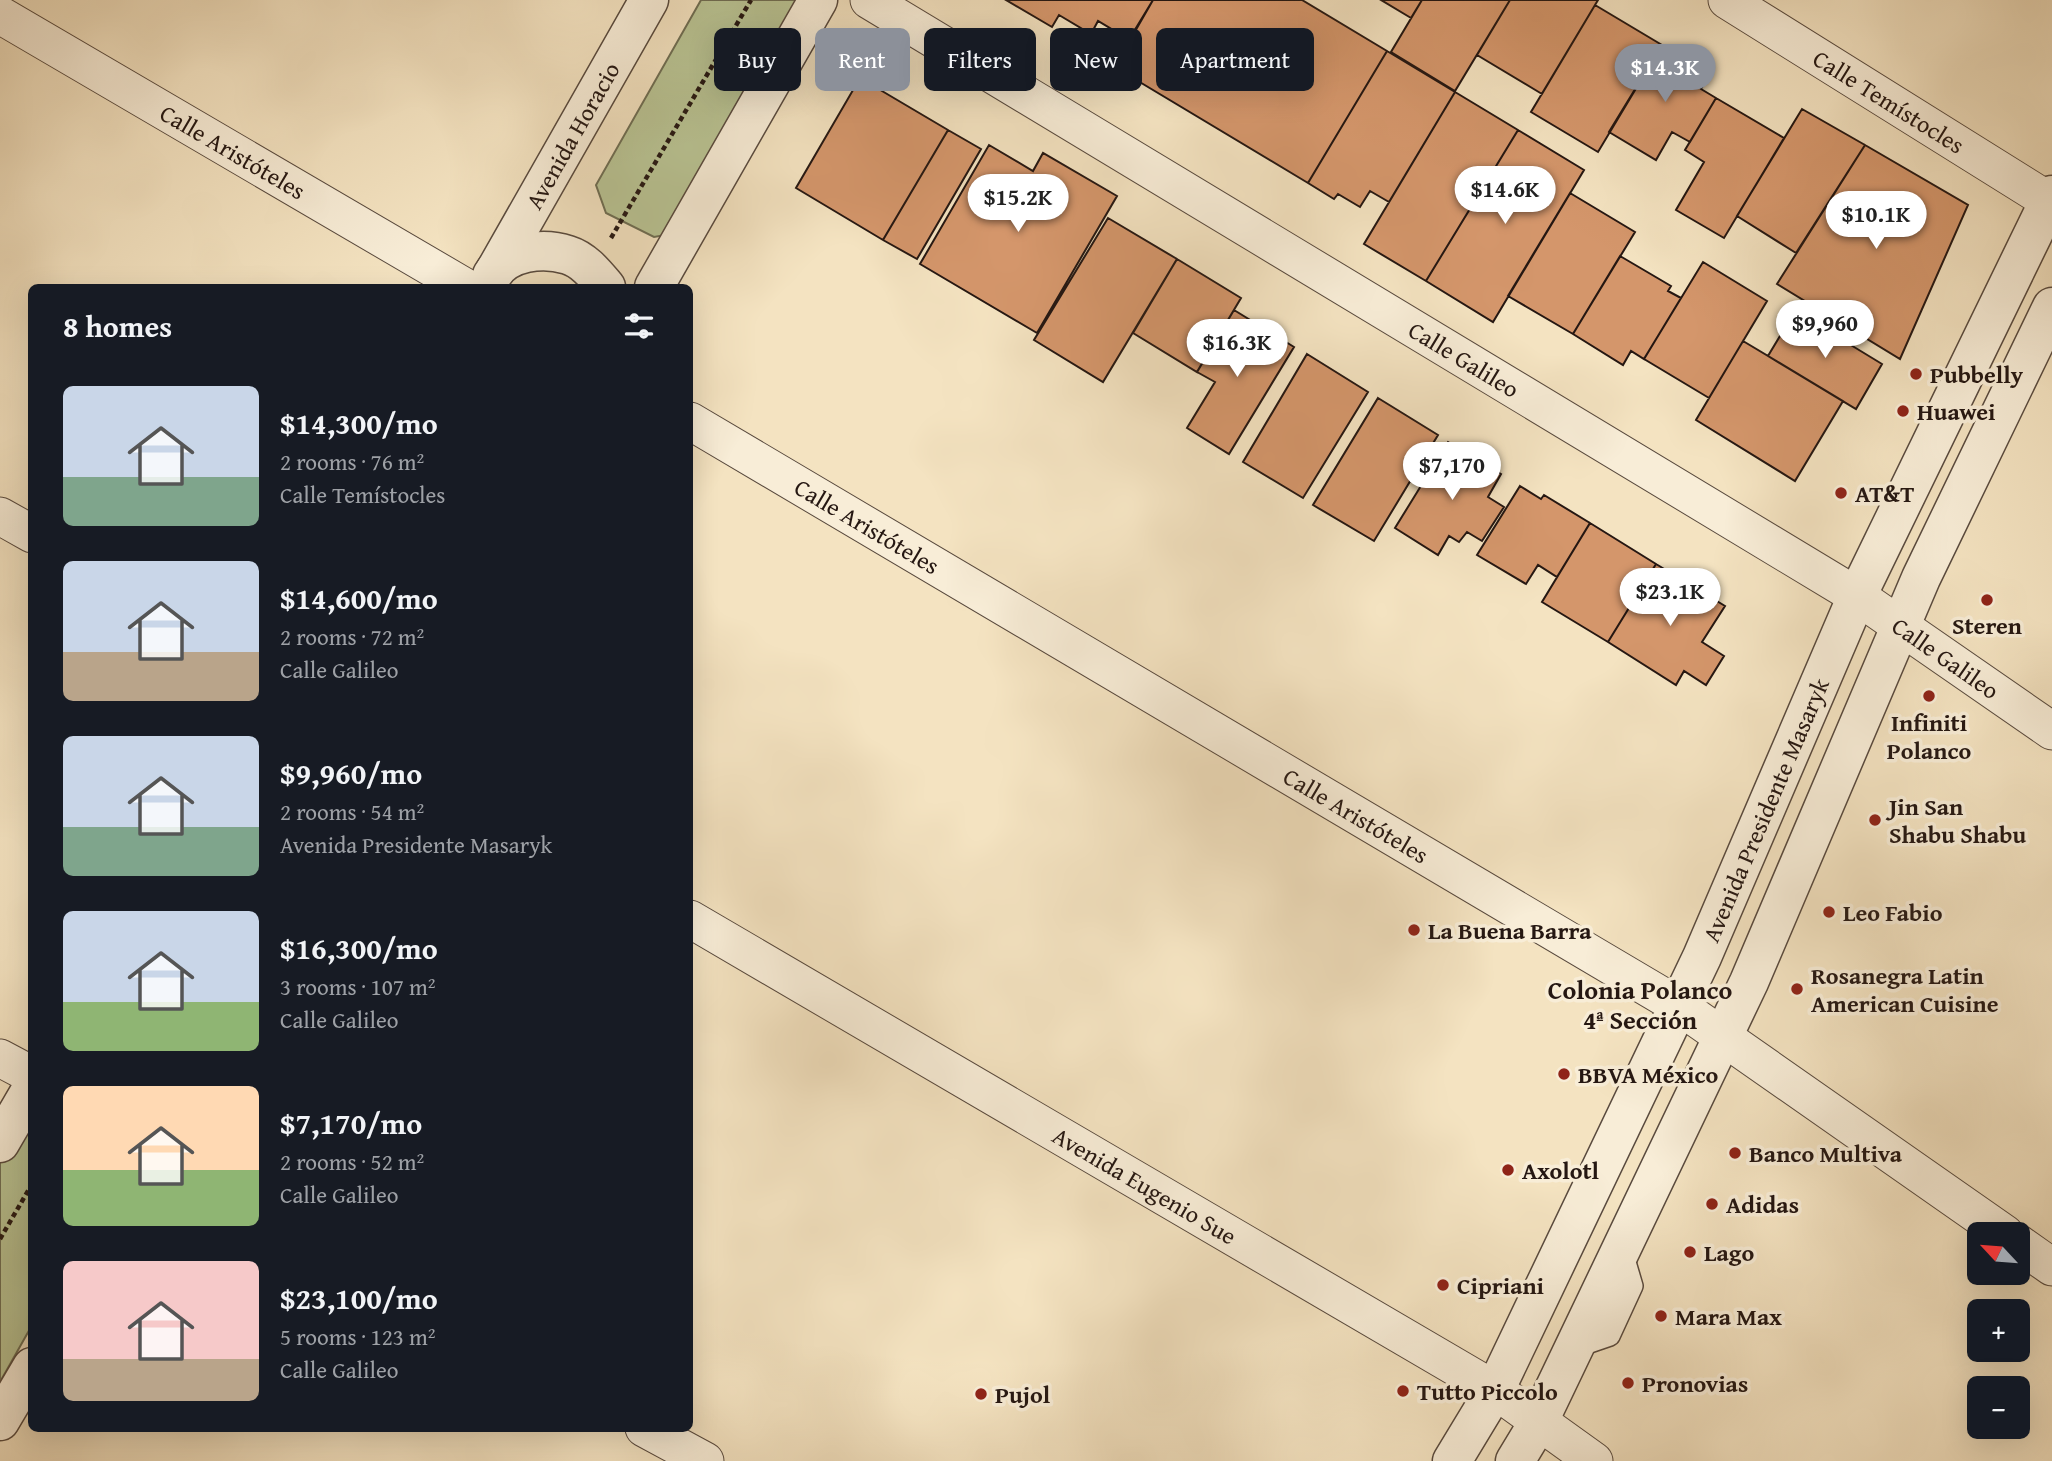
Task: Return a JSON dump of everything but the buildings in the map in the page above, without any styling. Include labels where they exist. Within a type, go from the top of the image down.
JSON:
[{"type":"street","name":"Avenida Horacio","points":[[482,282],[649,0]]},
{"type":"street","points":[[656,284],[818,0]]},
{"type":"street","name":"Calle Galileo","points":[[869,0],[1857,596],[2052,731]]},
{"type":"street","name":"Calle Temístocles","points":[[1727,0],[2051,198]]},
{"type":"street","name":"Calle Aristóteles","points":[[0,15],[482,282]]},
{"type":"street","name":"Avenida Presidente Masaryk","points":[[1452,1461],[1494,1390],[1679,1006],[1857,596],[2051,198]]},
{"type":"street","points":[[482,282],[515,256],[542,251],[569,255],[599,278]]},
{"type":"street","points":[[1515,1461],[1538,1423],[1723,1037],[1901,626],[2052,307]]},
{"type":"street","name":"Calle Aristóteles","points":[[693,423],[1679,1006],[1987,1222]]},
{"type":"street","points":[[0,516],[28,532]]},
{"type":"street","name":"Avenida Eugenio Sue","points":[[693,921],[1494,1390],[1594,1461]]},
{"type":"street","points":[[0,1058],[28,1074]]},
{"type":"street","points":[[0,1143],[28,1095]]},
{"type":"street","points":[[2030,1251],[2052,1267]]},
{"type":"street","points":[[0,1421],[28,1374]]},
{"type":"street","points":[[651,1432],[705,1461]]},
{"type":"path","points":[[599,278],[751,0]]},
{"type":"path","points":[[0,1239],[28,1191]]},
{"type":"green space","points":[[701,0],[812,0],[796,28],[714,28],[714,91],[761,91],[682,232],[654,237],[606,213],[596,185]]},
{"type":"green space","points":[[28,1108],[28,1332],[0,1382],[0,1159]]},
{"type":"place","name":"Pubbelly","points":[[1916,374]]},
{"type":"place","name":"Huawei","points":[[1903,411]]},
{"type":"place","name":"AT&T","points":[[1841,493]]},
{"type":"place","name":"Steren","points":[[1987,600]]},
{"type":"place","name":"Infiniti Polanco","points":[[1929,696]]},
{"type":"place","name":"Jin San Shabu Shabu","points":[[1875,820]]},
{"type":"place","name":"Leo Fabio","points":[[1829,912]]},
{"type":"place","name":"La Buena Barra","points":[[1414,930]]},
{"type":"place","name":"Rosanegra Latin American Cuisine","points":[[1797,989]]},
{"type":"place","name":"BBVA México","points":[[1564,1074]]},
{"type":"place","name":"Banco Multiva","points":[[1735,1153]]},
{"type":"place","name":"Axolotl","points":[[1508,1170]]},
{"type":"place","name":"Adidas","points":[[1712,1204]]},
{"type":"place","name":"Lago","points":[[1690,1252]]},
{"type":"place","name":"Cipriani","points":[[1443,1285]]},
{"type":"place","name":"Mara Max","points":[[1661,1316]]},
{"type":"place","name":"Pronovias","points":[[1628,1383]]},
{"type":"place","name":"Tutto Piccolo","points":[[1403,1391]]},
{"type":"place","name":"Pujol","points":[[981,1394]]},
{"type":"district","name":"Colonia Polanco 4ª Sección","points":[[1640,1004]]}]
